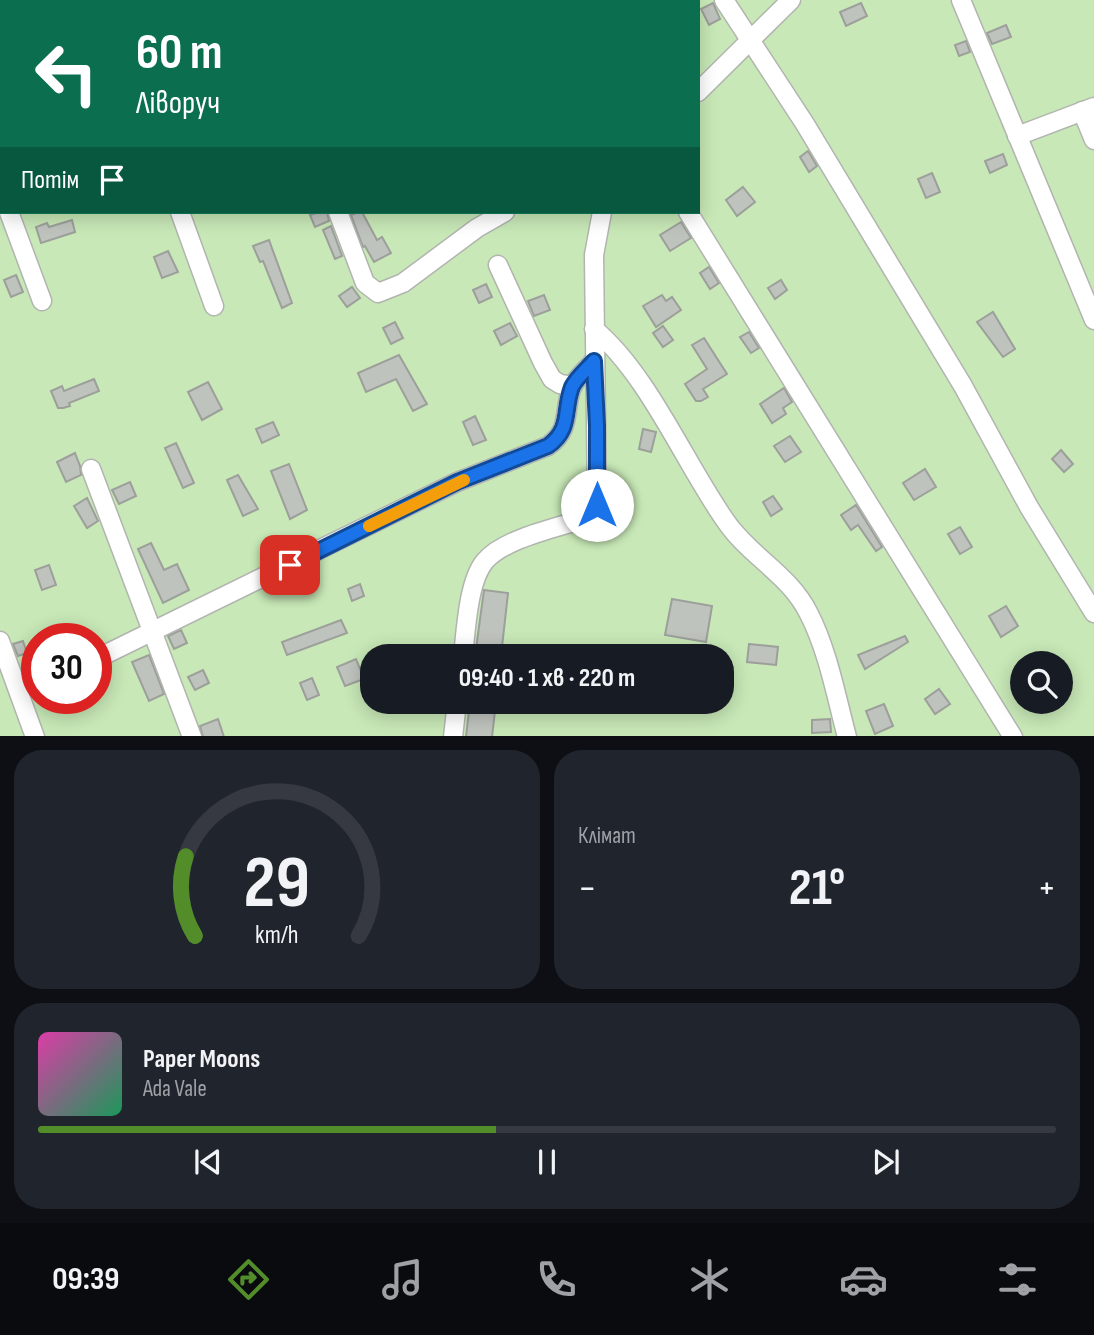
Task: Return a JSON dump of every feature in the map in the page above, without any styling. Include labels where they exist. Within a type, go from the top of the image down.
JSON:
[{"type":"street","points":[[724,0],[805,124],[963,386],[1029,508],[1094,613]]},
{"type":"street","points":[[700,90],[791,0]]},
{"type":"street","points":[[961,0],[1094,320]]},
{"type":"street","points":[[1017,136],[1088,109],[1094,140]]},
{"type":"street","points":[[10,214],[42,301]]},
{"type":"street","points":[[181,214],[214,306]]},
{"type":"street","points":[[339,214],[365,283],[377,293],[403,283],[499,214]]},
{"type":"street","points":[[464,644],[477,575],[485,561],[514,542],[590,516],[597,505],[594,255],[602,214]]},
{"type":"street","points":[[689,214],[1012,736]]},
{"type":"street","points":[[498,265],[542,363],[552,379],[560,384],[573,386]]},
{"type":"street","points":[[594,329],[611,343],[645,391],[727,523],[744,543],[787,580],[801,599],[820,640],[847,736]]},
{"type":"street","points":[[112,651],[457,482],[548,446],[562,431],[573,386],[594,361]]},
{"type":"street","points":[[91,470],[192,736]]},
{"type":"street","points":[[0,641],[21,678]]},
{"type":"street","points":[[32,714],[35,736]]},
{"type":"street","points":[[453,736],[456,714]]},
{"type":"green space","points":[[700,0],[1094,0],[1094,736],[0,736],[0,214],[700,214]]},
{"type":"building","points":[[713,3],[720,19],[709,25],[701,9]]},
{"type":"building","points":[[861,3],[867,16],[846,26],[840,12]]},
{"type":"building","points":[[1006,25],[1011,37],[992,44],[987,33]]},
{"type":"building","points":[[966,41],[970,52],[959,56],[955,45]]},
{"type":"building","points":[[808,151],[817,166],[809,172],[800,157]]},
{"type":"building","points":[[1003,154],[1007,165],[990,173],[985,161]]},
{"type":"building","points":[[932,173],[940,192],[926,198],[918,179]]},
{"type":"building","points":[[743,187],[755,202],[737,216],[726,200]]},
{"type":"building","points":[[327,214],[329,221],[315,227],[310,215]]},
{"type":"building","points":[[363,214],[377,240],[382,237],[391,253],[374,262],[365,246],[363,247],[351,215]]},
{"type":"building","points":[[72,220],[75,232],[41,243],[36,227],[47,223],[49,227]]},
{"type":"building","points":[[681,222],[691,238],[670,251],[660,235]]},
{"type":"building","points":[[331,226],[342,256],[335,259],[323,230]]},
{"type":"building","points":[[269,240],[292,303],[282,308],[263,261],[260,262],[253,246]]},
{"type":"building","points":[[168,251],[178,272],[162,278],[154,257]]},
{"type":"building","points":[[709,267],[719,283],[710,289],[700,273]]},
{"type":"building","points":[[16,275],[23,292],[11,297],[4,280]]},
{"type":"building","points":[[781,280],[787,290],[775,299],[768,288]]},
{"type":"building","points":[[486,284],[492,297],[479,303],[473,290]]},
{"type":"building","points":[[352,287],[360,298],[347,307],[339,296]]},
{"type":"building","points":[[544,295],[550,310],[534,316],[528,301]]},
{"type":"building","points":[[662,295],[666,301],[672,297],[681,310],[656,327],[643,306]]},
{"type":"building","points":[[993,312],[1015,349],[1003,357],[977,322]]},
{"type":"building","points":[[395,322],[403,338],[391,344],[383,328]]},
{"type":"building","points":[[510,323],[517,336],[501,345],[494,331]]},
{"type":"building","points":[[663,326],[673,340],[663,347],[653,333]]},
{"type":"building","points":[[749,332],[759,348],[751,353],[740,337]]},
{"type":"building","points":[[704,338],[727,374],[703,389],[708,397],[696,401],[685,384],[707,369],[692,345]]},
{"type":"building","points":[[399,355],[427,404],[413,411],[396,379],[366,392],[358,373]]},
{"type":"building","points":[[94,379],[99,391],[69,403],[70,406],[58,408],[51,391],[62,386],[64,391]]},
{"type":"building","points":[[208,382],[222,409],[202,420],[188,392]]},
{"type":"building","points":[[784,388],[792,402],[783,408],[786,414],[772,423],[760,404]]},
{"type":"building","points":[[475,416],[486,440],[473,445],[463,422]]},
{"type":"building","points":[[273,422],[279,435],[262,443],[256,429]]},
{"type":"building","points":[[643,429],[656,432],[651,452],[639,449]]},
{"type":"building","points":[[790,436],[801,452],[785,462],[774,446]]},
{"type":"building","points":[[176,443],[194,483],[183,488],[165,448]]},
{"type":"building","points":[[1061,450],[1073,464],[1064,472],[1052,459]]},
{"type":"building","points":[[75,453],[81,475],[66,482],[57,462]]},
{"type":"building","points":[[289,464],[307,510],[290,519],[271,471]]},
{"type":"building","points":[[925,469],[936,487],[914,500],[903,483]]},
{"type":"building","points":[[238,475],[258,509],[243,516],[227,480]]},
{"type":"building","points":[[130,482],[136,496],[119,504],[112,490]]},
{"type":"building","points":[[773,496],[782,509],[771,516],[763,502]]},
{"type":"building","points":[[87,498],[98,521],[87,528],[74,506]]},
{"type":"building","points":[[856,505],[882,547],[876,551],[858,525],[851,530],[841,515]]},
{"type":"building","points":[[960,527],[972,547],[960,554],[948,534]]},
{"type":"building","points":[[151,543],[164,570],[177,564],[189,590],[163,603],[138,549]]},
{"type":"building","points":[[49,565],[56,585],[42,590],[35,570]]},
{"type":"building","points":[[360,584],[364,596],[352,601],[348,589]]},
{"type":"building","points":[[484,590],[508,593],[502,644],[477,644]]},
{"type":"building","points":[[672,599],[712,606],[706,642],[665,635]]},
{"type":"building","points":[[1006,606],[1018,626],[1001,637],[989,616]]},
{"type":"building","points":[[341,620],[347,633],[287,655],[282,642]]},
{"type":"building","points":[[181,630],[187,643],[174,649],[168,636]]},
{"type":"building","points":[[905,636],[908,642],[865,669],[858,655]]},
{"type":"building","points":[[21,642],[21,655],[18,656],[13,644]]},
{"type":"building","points":[[749,644],[778,647],[776,665],[747,662]]},
{"type":"building","points":[[149,655],[164,694],[149,701],[132,662]]},
{"type":"building","points":[[356,659],[360,669],[360,680],[345,686],[337,667]]},
{"type":"building","points":[[203,670],[209,683],[195,690],[188,677]]},
{"type":"building","points":[[312,678],[319,695],[307,700],[300,683]]},
{"type":"building","points":[[939,689],[950,704],[935,714],[925,699]]},
{"type":"building","points":[[884,704],[893,726],[875,734],[866,711]]},
{"type":"building","points":[[469,714],[495,714],[492,736],[466,736]]},
{"type":"building","points":[[218,719],[224,736],[203,736],[200,726]]},
{"type":"building","points":[[830,719],[831,732],[812,733],[812,720]]},
{"type":"slow traffic","points":[[369,526],[464,480]]},
{"type":"route","points":[[290,565],[457,482],[548,446],[562,431],[573,386],[594,361],[597,505]]}]
